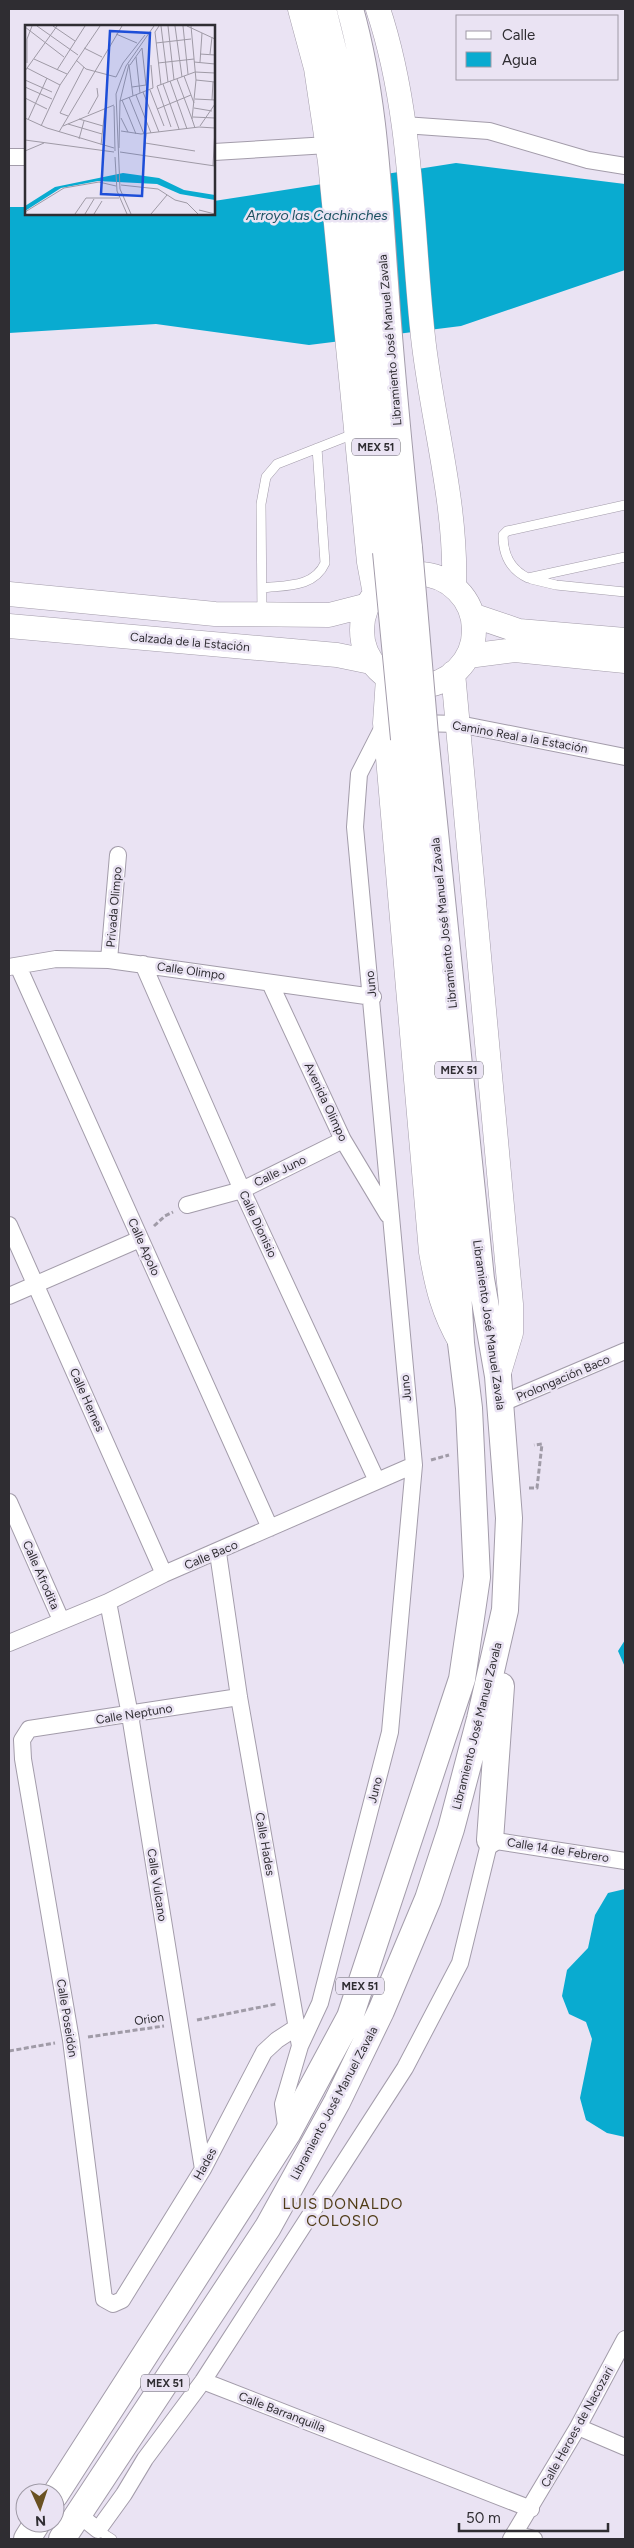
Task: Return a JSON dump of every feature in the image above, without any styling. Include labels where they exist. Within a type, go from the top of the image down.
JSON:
[{"type":"main road","points":[[300,9],[316,68],[346,155],[367,342],[356,432],[371,600],[363,619],[362,634],[365,648],[380,670],[405,732]]},
{"type":"main road","name":"Libramiento José Manuel Zavala","points":[[63,2483],[287,2134],[350,2017],[462,1679],[477,1577],[469,1408],[461,1344],[457,1273],[445,1174],[405,732],[398,550],[367,342],[346,155],[344,89],[323,9]]},
{"type":"main road","name":"Libramiento José Manuel Zavala","points":[[346,155],[358,40],[350,9]]},
{"type":"main road","points":[[378,9],[391,48],[404,125],[423,338],[455,550],[454,587]]},
{"type":"main road","points":[[9,594],[215,614],[329,615],[371,600],[396,580],[422,574],[439,578],[454,587],[465,600],[472,615],[474,630],[461,665],[460,724],[511,1304],[511,1333],[498,1376]]},
{"type":"main road","points":[[472,615],[519,631],[625,640]]},
{"type":"main road","name":"Calzada de la Estación","points":[[9,626],[337,656],[380,670]]},
{"type":"main road","points":[[380,670],[404,684],[421,686],[438,682],[461,665],[515,650],[625,661]]},
{"type":"main road","name":"Libramiento José Manuel Zavala","points":[[62,2539],[268,2227],[337,2102],[381,2012],[428,1899],[451,1829],[480,1719],[505,1610],[510,1518],[498,1376],[480,1279],[405,732]]},
{"type":"main road","points":[[490,1840],[505,1610]]},
{"type":"street","points":[[404,125],[489,131],[588,160],[625,166]]},
{"type":"street","points":[[215,152],[346,155]]},
{"type":"street","points":[[9,157],[25,157]]},
{"type":"street","name":"Camino Real a la Estación","points":[[405,732],[460,724],[625,757]]},
{"type":"street","name":"Juno","points":[[300,2046],[320,2003],[390,1732],[414,1465],[390,1217],[373,997],[356,827],[359,774],[405,732]]},
{"type":"street","name":"Privada Olimpo","points":[[109,960],[118,855]]},
{"type":"street","name":"Calle Olimpo","points":[[14,967],[56,959],[109,960],[373,997]]},
{"type":"street","name":"Calle Dionisio","points":[[143,964],[242,1190],[377,1481]]},
{"type":"street","name":"Calle Apolo","points":[[14,967],[140,1239],[270,1528]]},
{"type":"street","name":"Avenida Olimpo","points":[[270,983],[343,1140],[390,1217]]},
{"type":"street","name":"Calle Juno","points":[[187,1205],[242,1190],[343,1140]]},
{"type":"street","name":"Calle Hernes","points":[[9,1225],[164,1574]]},
{"type":"street","points":[[9,1296],[140,1239]]},
{"type":"street","name":"Prolongación Baco","points":[[500,1404],[625,1351]]},
{"type":"street","name":"Calle Baco","points":[[9,1643],[108,1602],[164,1574],[218,1553],[270,1528],[414,1465]]},
{"type":"street","name":"Calle Afrodita","points":[[9,1502],[62,1620]]},
{"type":"street","name":"Calle Hades","points":[[218,1553],[239,1697],[300,2046],[283,2104],[287,2134]]},
{"type":"street","name":"Calle Vulcano","points":[[108,1602],[130,1715],[203,2169]]},
{"type":"street","name":"Calle Neptuno","points":[[29,1729],[239,1697]]},
{"type":"street","name":"Calle Poseidón","points":[[29,1729],[22,1740],[23,1759],[71,2040],[104,2299],[114,2304]]},
{"type":"street","points":[[78,2514],[105,2534],[124,2494],[145,2459],[203,2381],[405,2068],[460,1963],[490,1840]]},
{"type":"street","name":"Calle 14 de Febrero","points":[[490,1840],[625,1861]]},
{"type":"street","name":"Hades","points":[[114,2304],[122,2300],[203,2169],[264,2052],[276,2040],[297,2027]]},
{"type":"street","name":"Calle Heroes de Nacozari","points":[[512,2537],[578,2427],[625,2339]]},
{"type":"street","name":"Calle Barranquilla","points":[[203,2381],[531,2508]]},
{"type":"street","points":[[578,2427],[625,2446]]},
{"type":"street","points":[[512,2537],[534,2539]]},
{"type":"lane","points":[[262,615],[262,504],[266,477],[277,464],[356,432]]},
{"type":"lane","points":[[262,588],[308,582],[320,574],[325,564],[317,448]]},
{"type":"lane","points":[[625,505],[507,531],[503,535],[503,543],[511,566],[528,578],[556,585],[625,592]]},
{"type":"lane","points":[[528,578],[625,557]]},
{"type":"path","points":[[140,1239],[165,1216],[187,1205]]},
{"type":"path","points":[[534,1445],[542,1444],[537,1488]]},
{"type":"path","name":"Orion","points":[[9,2051],[179,2024],[292,2001]]},
{"type":"water","name":"Arroyo las Cachinches","points":[[456,163],[625,184],[625,270],[461,326],[309,345],[156,324],[9,333],[9,207],[25,207],[25,215],[215,215],[215,201]]},
{"type":"water","points":[[625,1640],[625,1667],[618,1651]]},
{"type":"water","points":[[625,1889],[625,2137],[607,2133],[586,2120],[580,2098],[592,2039],[586,2022],[569,2014],[562,1996],[567,1970],[588,1948],[595,1915],[608,1893]]},
{"type":"district","name":"LUIS DONALDO COLOSIO","points":[[343,2212]]}]
